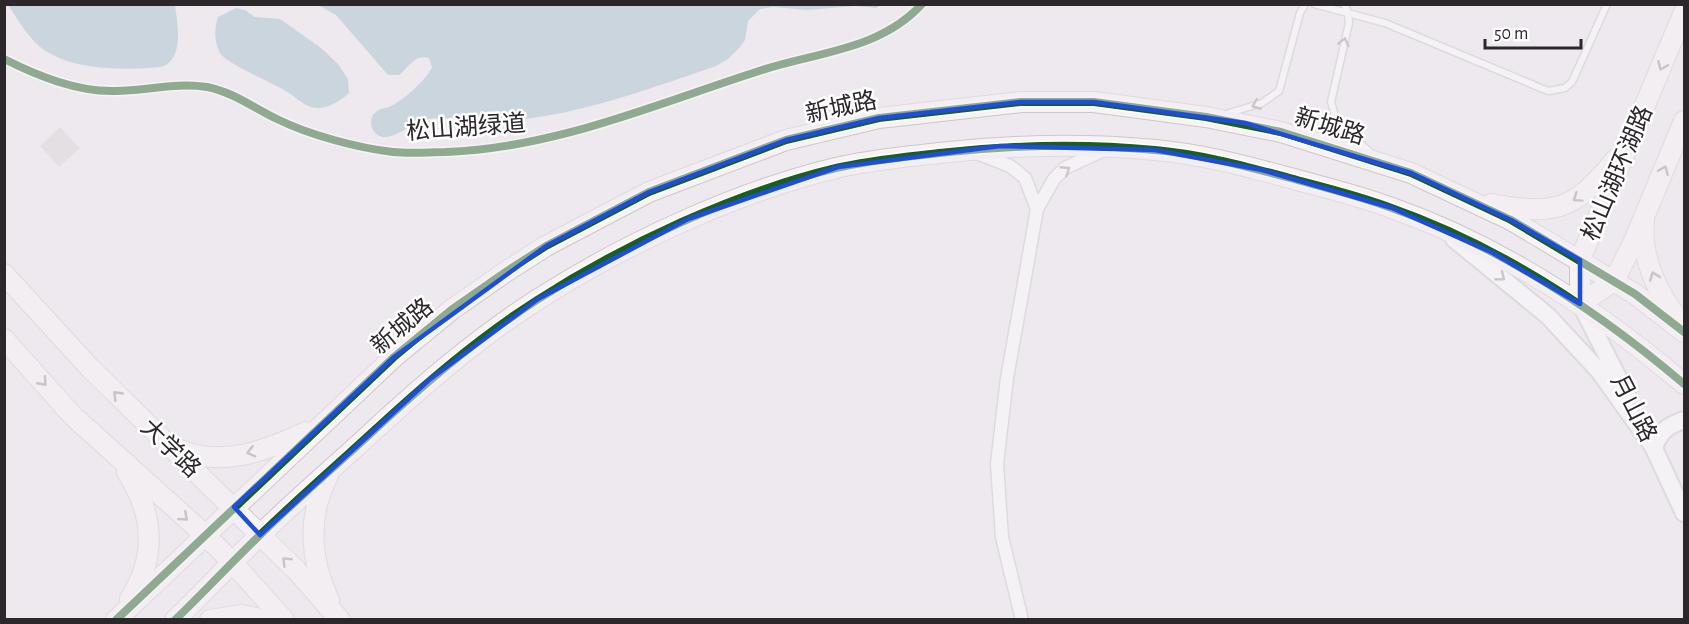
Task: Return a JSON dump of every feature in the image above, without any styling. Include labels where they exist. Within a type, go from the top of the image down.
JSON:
[{"type":"main road","name":"松山湖环湖路","points":[[1580,304],[1580,260],[1684,12]]},
{"type":"main road","name":"新城路","points":[[115,620],[394,357],[451,310],[507,271],[546,246],[649,192],[786,140],[879,118],[1021,102],[1094,102],[1206,117],[1281,132],[1411,173],[1511,220],[1635,294],[1684,332]]},
{"type":"main road","name":"松山湖环湖路","points":[[1614,281],[1684,121]]},
{"type":"main road","points":[[1465,198],[1515,208],[1560,207],[1576,199],[1593,185],[1631,140]]},
{"type":"main road","points":[[175,620],[260,535],[429,380],[477,340],[538,298],[611,256],[688,219],[769,188],[838,167],[1000,146],[1077,145],[1155,150],[1208,157],[1262,170],[1392,208],[1439,227],[1492,253],[1615,327],[1684,384]]},
{"type":"main road","points":[[1647,210],[1644,238],[1653,274],[1670,309],[1684,325]]},
{"type":"main road","name":"大学路","points":[[4,274],[90,368],[234,507],[297,571],[339,619]]},
{"type":"main road","points":[[1580,304],[1614,281]]},
{"type":"main road","name":"大学路","points":[[4,339],[73,416],[205,535],[284,620]]},
{"type":"main road","points":[[162,440],[190,454],[220,458],[272,447],[324,422]]},
{"type":"main road","points":[[109,449],[121,464],[138,494],[148,524],[150,540],[142,576],[115,620]]},
{"type":"main road","points":[[332,469],[319,496],[312,537],[321,582],[339,619]]},
{"type":"main road","points":[[210,620],[242,615],[265,620]]},
{"type":"street","points":[[1022,620],[1002,537],[997,464],[1007,378],[1038,209],[1054,179],[1065,168],[1110,147]]},
{"type":"street","points":[[968,150],[1010,166],[1025,178],[1038,209]]},
{"type":"street","points":[[1439,227],[1548,316],[1599,371],[1654,448]]},
{"type":"street","name":"月山路","points":[[1580,304],[1654,448],[1684,513]]},
{"type":"street","points":[[1654,448],[1659,434],[1669,425],[1684,420]]},
{"type":"lane","points":[[1206,117],[1249,108],[1269,99],[1279,91],[1300,13],[1305,4]]},
{"type":"lane","points":[[1314,4],[1385,23],[1548,92],[1565,88],[1572,82],[1607,4]]},
{"type":"lane","points":[[1344,4],[1348,12],[1349,23],[1332,95],[1333,110],[1341,126],[1384,164]]},
{"type":"highlighted area","points":[[1021,102],[1094,102],[1245,123],[1411,173],[1511,220],[1580,260],[1580,304],[1493,253],[1392,208],[1262,170],[1155,150],[1000,146],[838,167],[688,219],[538,299],[429,380],[260,535],[234,507],[394,357],[546,246],[649,192],[734,159],[786,140],[879,118]]},
{"type":"water","points":[[8,5],[175,5],[178,37],[175,53],[172,60],[162,67],[110,68],[72,62],[49,53],[37,44]]},
{"type":"water","points":[[318,5],[879,5],[877,8],[856,6],[807,10],[773,7],[760,9],[748,21],[745,40],[728,59],[716,66],[667,83],[591,106],[540,117],[503,121],[427,119],[398,133],[383,137],[377,135],[372,128],[373,115],[400,100],[419,84],[432,67],[429,58],[424,57],[412,62],[399,75],[388,75],[336,15]]},
{"type":"water","points":[[236,8],[245,10],[255,17],[280,19],[321,48],[338,64],[348,79],[349,93],[328,106],[312,107],[224,58],[220,53],[215,35],[218,17]]},
{"type":"building","points":[[60,127],[80,148],[59,167],[40,146]]},
{"type":"cycle path","name":"松山湖绿道","points":[[4,59],[44,77],[86,89],[127,91],[172,86],[217,89],[290,125],[334,140],[393,152],[446,152],[487,149],[566,133],[644,110],[759,71],[845,48],[886,32],[905,20],[922,4]]},
{"type":"cycle path","points":[[116,620],[394,357],[451,310],[507,271],[546,246],[649,192],[786,140],[879,118],[1021,102],[1094,102],[1206,117],[1281,132],[1411,173],[1511,220],[1635,294],[1684,332]]},
{"type":"cycle path","points":[[175,620],[274,521],[409,399],[471,347],[514,315],[606,259],[682,222],[798,178],[874,161],[966,150],[1020,147],[1128,148],[1206,157],[1340,191],[1429,222],[1507,260],[1545,282],[1617,330],[1684,384]]}]
